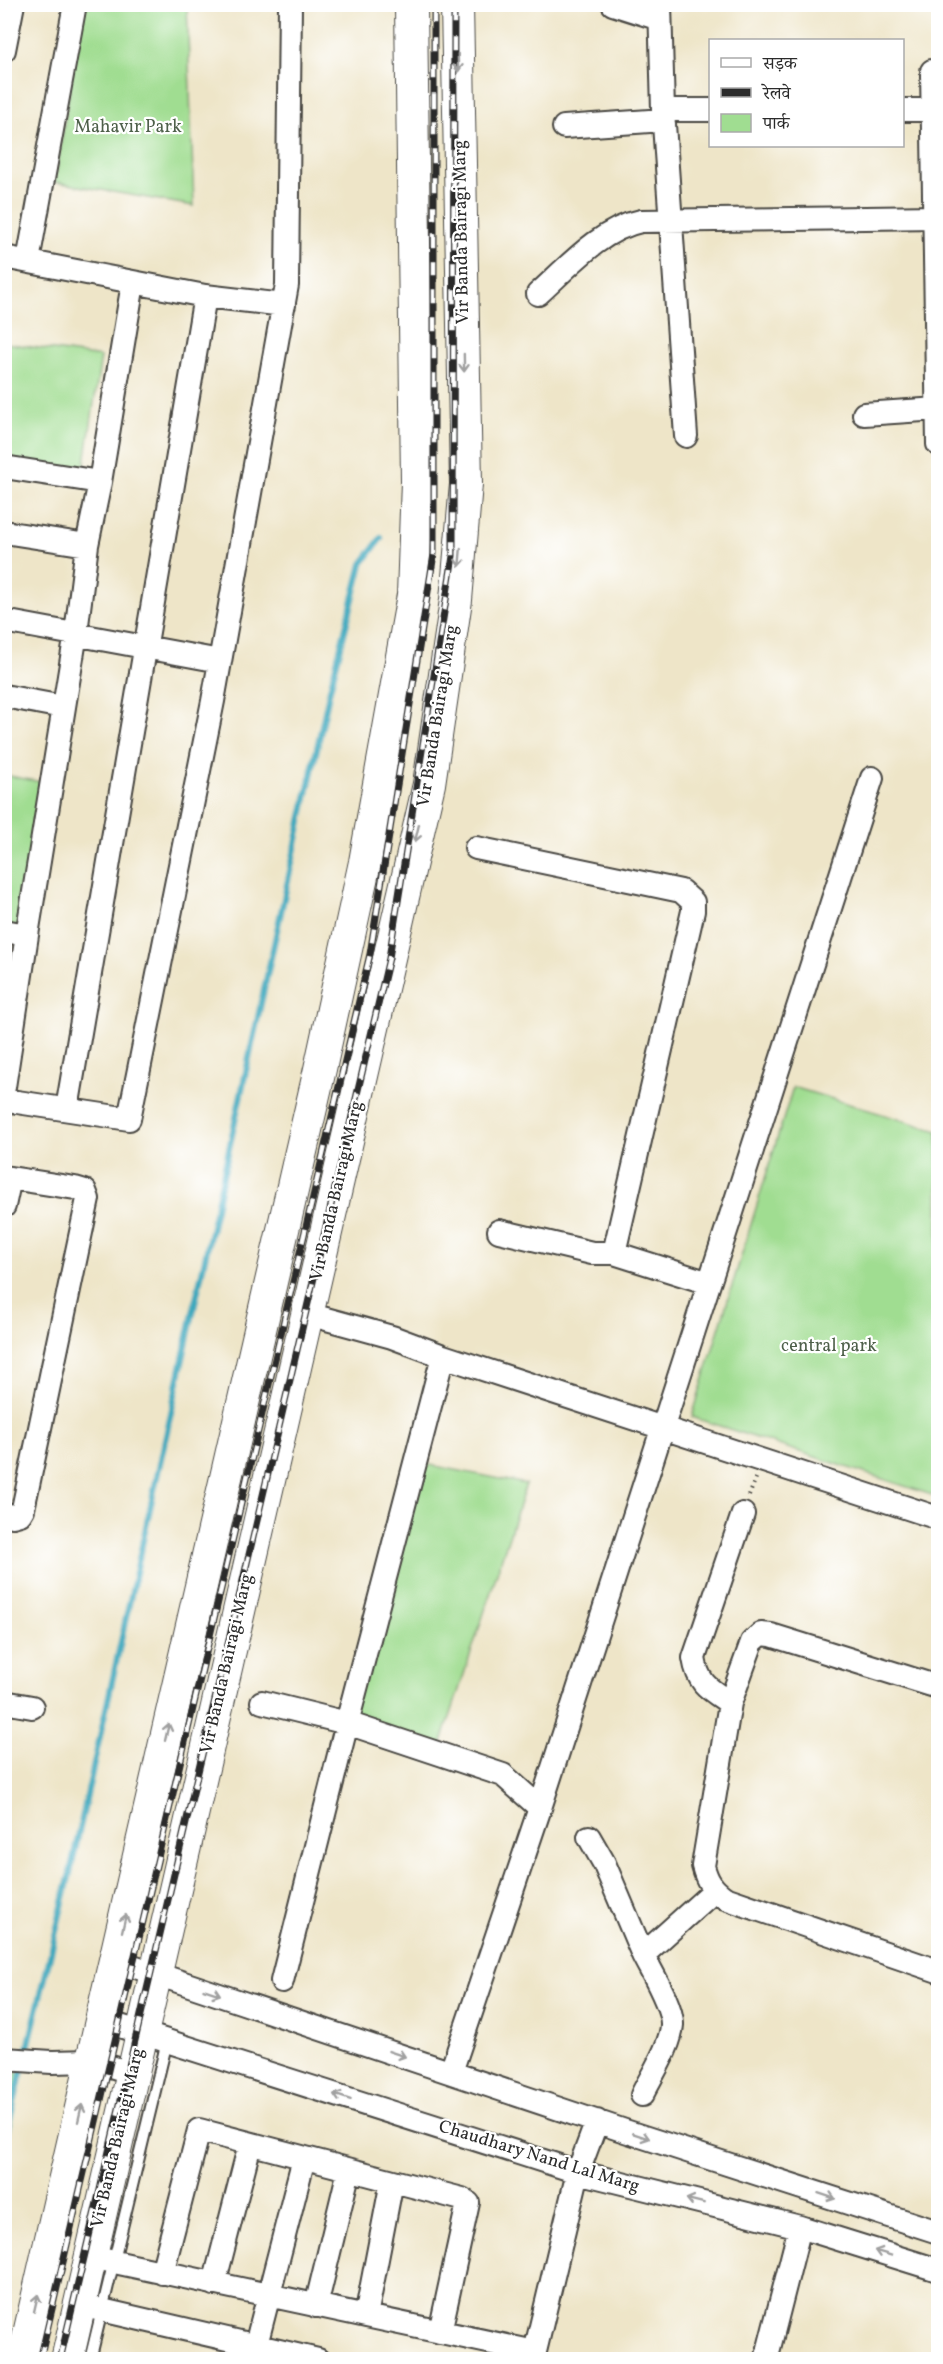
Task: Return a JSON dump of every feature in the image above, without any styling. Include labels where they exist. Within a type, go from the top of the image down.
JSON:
[{"type":"main road","points":[[23,2360],[323,1058],[365,862],[413,595],[417,481],[411,4]]},
{"type":"main road","name":"Vir Banda Bairagi Marg","points":[[67,2360],[91,2308],[102,2260],[133,2074],[155,2037],[156,1973],[429,784],[456,600],[466,484],[457,4]]},
{"type":"street","points":[[4,50],[13,4]]},
{"type":"street","points":[[28,261],[75,4]]},
{"type":"street","points":[[4,1100],[129,1119],[220,661],[284,305],[288,262],[290,4]]},
{"type":"street","points":[[613,4],[660,12],[664,115],[686,436]]},
{"type":"street","points":[[932,71],[939,444]]},
{"type":"street","points":[[564,127],[709,110]]},
{"type":"street","points":[[904,110],[933,110]]},
{"type":"street","points":[[538,294],[586,251],[620,227],[641,221],[936,217]]},
{"type":"street","points":[[4,257],[204,296],[284,305]]},
{"type":"street","points":[[4,1086],[16,933],[63,707],[76,633],[87,545],[134,283]]},
{"type":"street","points":[[67,1109],[204,296]]},
{"type":"street","points":[[864,414],[938,409]]},
{"type":"street","points":[[4,467],[100,482]]},
{"type":"street","points":[[4,532],[87,545]]},
{"type":"street","points":[[4,621],[220,661]]},
{"type":"street","points":[[4,696],[63,707]]},
{"type":"street","points":[[452,2072],[540,1808],[872,778]]},
{"type":"street","points":[[476,848],[681,891],[693,902],[693,911],[614,1253]]},
{"type":"street","points":[[4,1206],[7,1177],[75,1188],[85,1191],[88,1199],[23,1509],[20,1514],[13,1516],[4,1514]]},
{"type":"street","points":[[499,1231],[592,1253],[614,1253],[709,1283]]},
{"type":"street","points":[[308,1314],[392,1337],[443,1356],[939,1518]]},
{"type":"street","points":[[282,1981],[443,1356]]},
{"type":"street","points":[[730,1703],[705,1686],[696,1672],[694,1658],[743,1514]]},
{"type":"street","points":[[939,1687],[771,1635],[761,1634],[752,1642],[730,1703],[703,1855],[706,1879],[714,1891],[725,1898],[939,1971]]},
{"type":"street","points":[[4,1702],[32,1707]]},
{"type":"street","points":[[262,1702],[347,1723],[503,1775],[540,1808]]},
{"type":"street","points":[[589,1837],[604,1863],[670,2013],[672,2025],[669,2039],[642,2095]]},
{"type":"street","points":[[644,1955],[714,1891]]},
{"type":"street","points":[[115,1960],[939,2232]]},
{"type":"street","name":"Chaudhary Nand Lal Marg","points":[[101,2020],[578,2172],[800,2227],[939,2270]]},
{"type":"street","points":[[10,2059],[52,2062],[92,2061],[133,2074]]},
{"type":"street","points":[[102,2260],[441,2332],[534,2356],[578,2172],[597,2121]]},
{"type":"street","points":[[162,2272],[199,2130],[462,2199],[468,2203],[441,2332]]},
{"type":"street","points":[[214,2284],[250,2144]]},
{"type":"street","points":[[256,2345],[304,2158]]},
{"type":"street","points":[[316,2306],[349,2170]]},
{"type":"street","points":[[366,2316],[392,2181]]},
{"type":"street","points":[[766,2360],[800,2227]]},
{"type":"street","points":[[91,2308],[318,2360]]},
{"type":"lane","points":[[102,2260],[155,2037]]},
{"type":"lane","points":[[90,2360],[91,2308]]},
{"type":"path","points":[[743,1514],[762,1460]]},
{"type":"green space","name":"Mahavir Park","points":[[83,5],[187,5],[194,206],[55,182]]},
{"type":"green space","points":[[5,343],[101,357],[83,476],[5,465]]},
{"type":"green space","points":[[4,775],[47,783],[25,928],[5,924]]},
{"type":"green space","name":"central park","points":[[793,1087],[938,1131],[938,1497],[692,1417]]},
{"type":"green space","points":[[425,1464],[526,1484],[439,1751],[348,1712]]},
{"type":"green space","points":[[4,2072],[22,2073],[5,2123]]},
{"type":"waterway","points":[[26,2056],[70,1873],[330,689],[362,564],[381,538]]},
{"type":"waterway","points":[[4,2143],[23,2066]]},
{"type":"railway","points":[[40,2360],[370,954],[434,554],[434,4]]},
{"type":"railway","points":[[60,2360],[389,958],[453,556],[454,4]]}]
